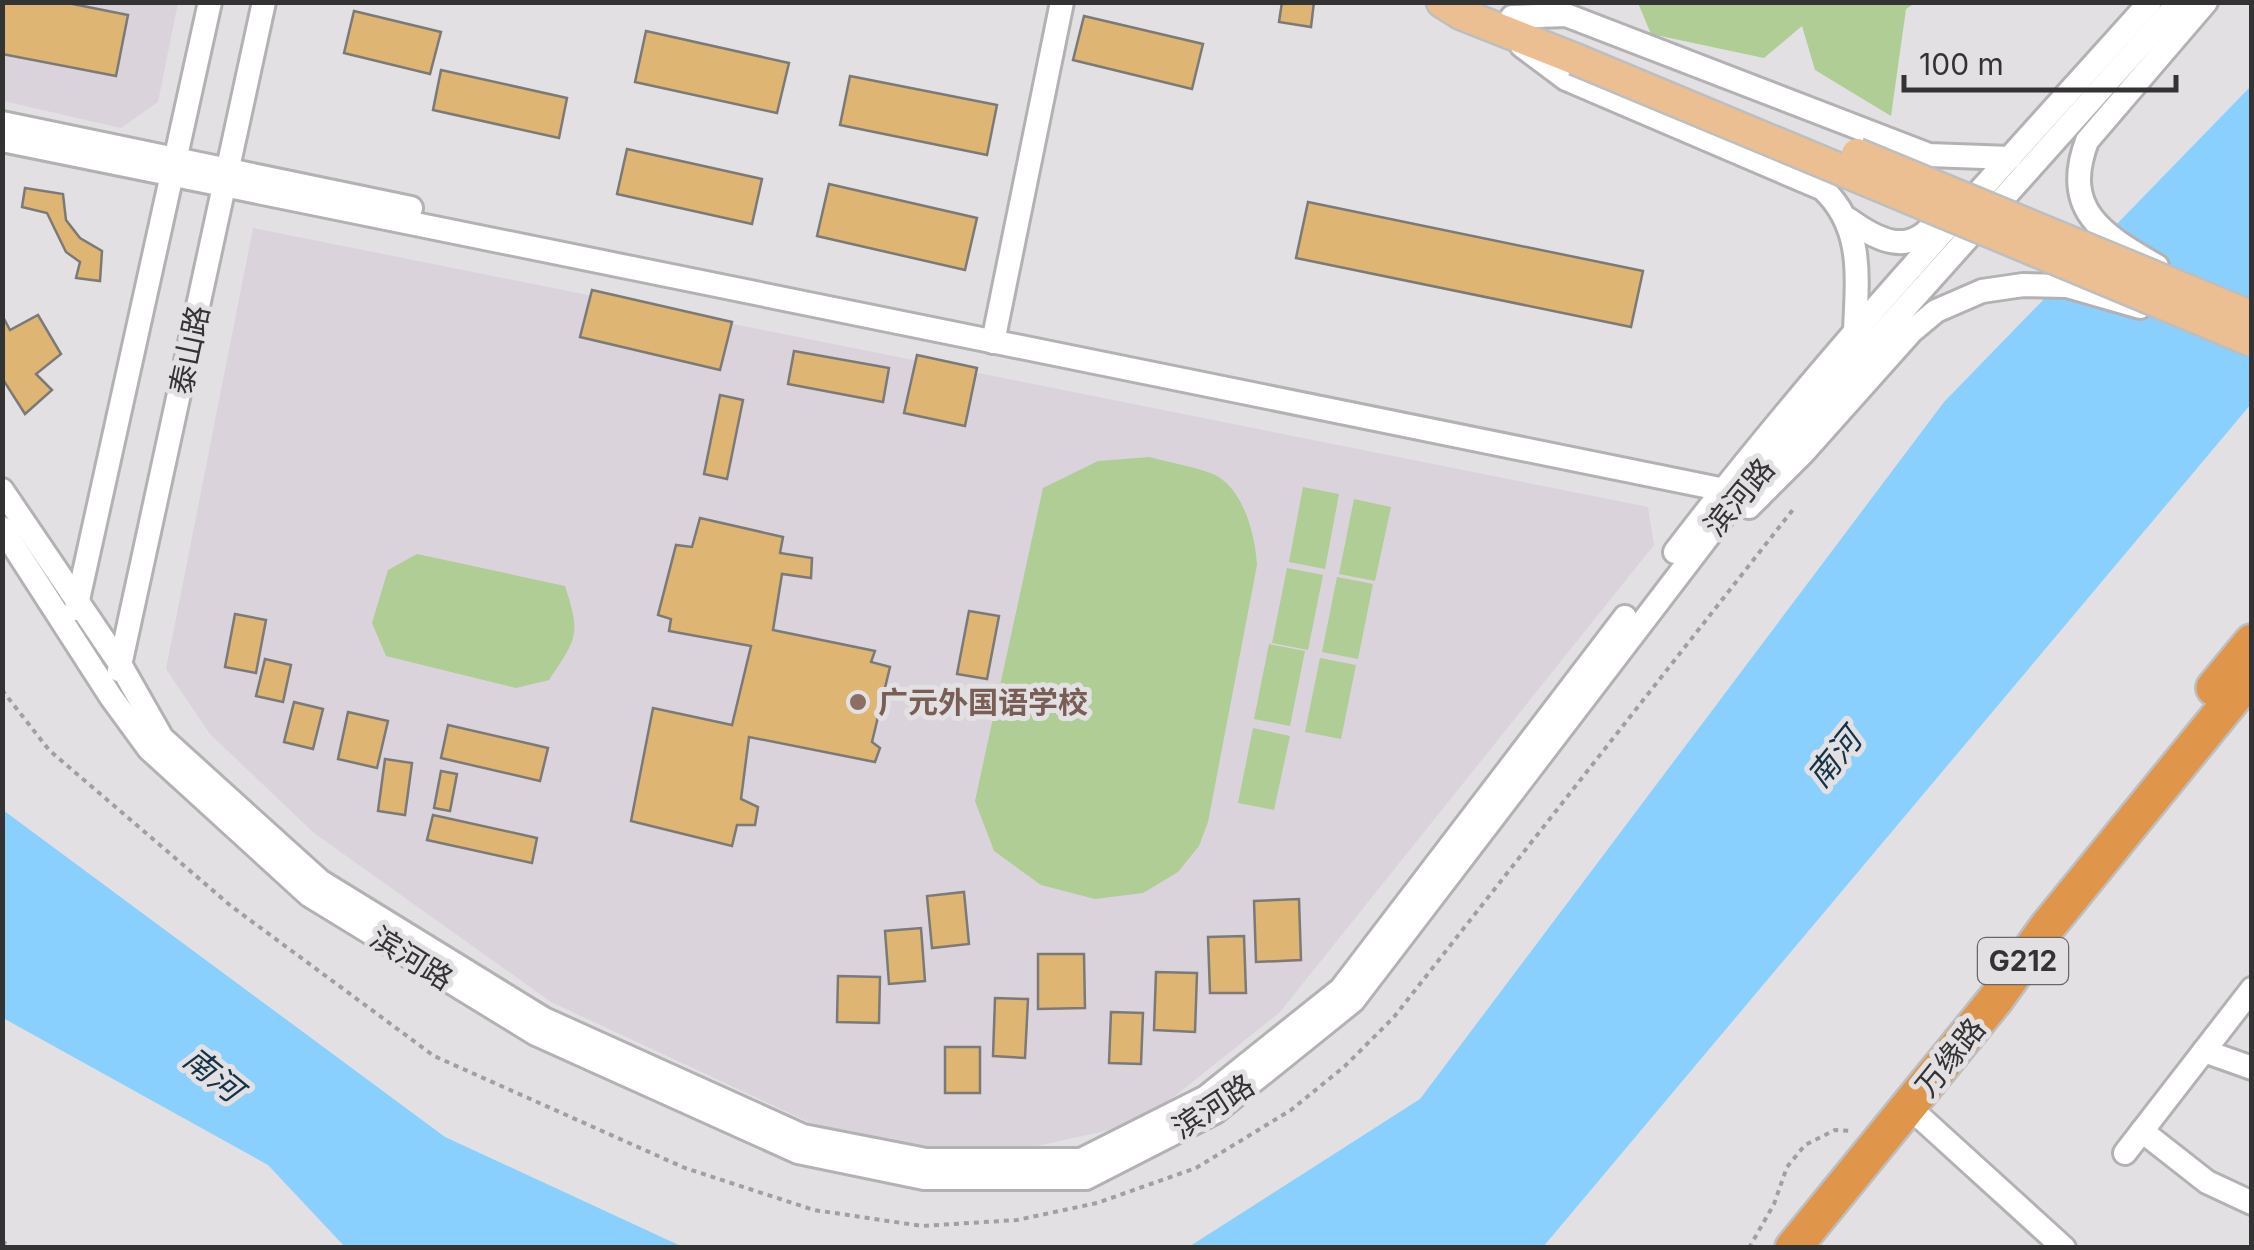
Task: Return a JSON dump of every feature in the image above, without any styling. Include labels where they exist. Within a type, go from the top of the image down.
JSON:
[{"type":"highway","points":[[2048,926],[2097,833],[2252,642]]},
{"type":"highway","name":"万缘路","points":[[1793,1248],[1888,1135],[2048,926],[2252,674]]},
{"type":"highway","name":"万缘路","points":[[1812,1248],[2007,1009],[2060,930],[2252,693]]},
{"type":"main road","points":[[1442,2],[1579,50],[2244,329]]},
{"type":"main road","points":[[1474,2],[1508,24]]},
{"type":"street","name":"泰山路","points":[[72,634],[210,2]]},
{"type":"street","name":"泰山路","points":[[111,697],[264,2]]},
{"type":"street","points":[[994,336],[1062,2]]},
{"type":"street","name":"滨河路","points":[[2,528],[149,750],[309,894],[536,1034],[798,1152],[924,1178],[1086,1178],[1215,1112],[1353,1001],[1695,550],[1855,330],[2150,2]]},
{"type":"street","name":"滨河路","points":[[2,490],[120,664],[162,738],[320,881],[544,1019],[803,1136],[926,1160],[1082,1160],[1206,1098],[1341,989],[1742,487],[2179,2]]},
{"type":"street","points":[[2206,2],[2087,141],[2077,166],[2078,193],[2090,218],[2122,245],[2244,329]]},
{"type":"street","points":[[1508,24],[1566,15],[1929,154],[2010,158]]},
{"type":"street","points":[[1508,24],[1566,79],[1823,189],[1848,220],[1855,243],[1855,330]]},
{"type":"street","points":[[2,123],[227,178],[1742,487],[1804,452],[1912,331],[1936,312],[1982,290],[2023,284],[2067,286],[2244,329]]},
{"type":"street","points":[[2,140],[176,166]]},
{"type":"street","points":[[1848,220],[1875,238],[1902,242],[1922,238],[1944,209],[1947,184],[1929,154]]},
{"type":"street","points":[[2125,1153],[2252,989]]},
{"type":"street","points":[[2204,1051],[2252,1068]]},
{"type":"street","points":[[1920,1117],[2064,1248]]},
{"type":"street","points":[[2142,1131],[2206,1182],[2252,1203]]},
{"type":"path","points":[[2,690],[49,750],[231,906],[434,1056],[685,1168],[814,1210],[922,1226],[1017,1220],[1097,1204],[1196,1168],[1291,1110],[1345,1066],[1394,1017],[1795,507]]},
{"type":"path","points":[[1749,1248],[1774,1204],[1787,1167],[1805,1145],[1835,1130],[1888,1135]]},
{"type":"path","points":[[2,1241],[12,1248]]},
{"type":"shaded area","points":[[3,3],[178,3],[158,102],[121,128],[3,101]]},
{"type":"shaded area","name":"广元外国语学校","points":[[253,228],[1648,507],[1654,545],[1280,1012],[1141,1123],[992,1156],[832,1133],[551,1002],[314,833],[210,734],[166,669]]},
{"type":"green space","points":[[1638,3],[1915,3],[1906,9],[1891,116],[1815,70],[1802,26],[1764,58],[1651,34]]},
{"type":"green space","points":[[1150,457],[1213,474],[1233,490],[1246,514],[1257,565],[1208,822],[1199,846],[1178,872],[1143,893],[1095,899],[1041,885],[994,851],[975,801],[1043,488],[1098,461]]},
{"type":"green space","points":[[1303,487],[1339,494],[1325,569],[1289,562]]},
{"type":"green space","points":[[1354,499],[1391,507],[1375,581],[1339,574]]},
{"type":"green space","points":[[417,554],[565,586],[574,636],[549,680],[516,688],[386,656],[372,623],[388,570]]},
{"type":"green space","points":[[1287,568],[1323,575],[1308,650],[1272,643]]},
{"type":"green space","points":[[1337,577],[1373,584],[1358,659],[1322,652]]},
{"type":"green space","points":[[1269,644],[1305,651],[1290,726],[1254,719]]},
{"type":"green space","points":[[1320,658],[1356,665],[1341,739],[1305,732]]},
{"type":"green space","points":[[1253,728],[1290,736],[1274,810],[1238,803]]},
{"type":"water","name":"南河","points":[[2251,86],[2251,404],[1543,1247],[1187,1248],[1420,1099],[1944,402]]},
{"type":"water","name":"南河","points":[[3,810],[445,1137],[683,1247],[345,1247],[268,1165],[3,1018]]},
{"type":"building","points":[[2,2],[63,2],[128,15],[116,76],[2,54]]},
{"type":"building","points":[[1282,2],[1314,2],[1311,27],[1279,22]]},
{"type":"building","points":[[354,11],[441,32],[430,74],[344,53]]},
{"type":"building","points":[[1084,16],[1203,44],[1192,89],[1073,60]]},
{"type":"building","points":[[646,31],[789,63],[777,113],[635,82]]},
{"type":"building","points":[[441,70],[567,98],[559,138],[433,110]]},
{"type":"building","points":[[850,76],[997,105],[987,155],[840,125]]},
{"type":"building","points":[[627,149],[762,179],[752,224],[617,194]]},
{"type":"building","points":[[829,184],[977,218],[965,270],[817,236]]},
{"type":"building","points":[[25,188],[63,194],[66,220],[80,238],[102,251],[100,281],[76,278],[80,262],[66,252],[47,213],[22,207]]},
{"type":"building","points":[[1308,202],[1643,271],[1631,327],[1296,258]]},
{"type":"building","points":[[592,290],[732,322],[720,370],[580,337]]},
{"type":"building","points":[[2,315],[10,330],[38,315],[61,354],[36,374],[52,390],[25,414],[2,378]]},
{"type":"building","points":[[794,351],[889,368],[883,402],[788,384]]},
{"type":"building","points":[[917,355],[977,368],[965,426],[904,413]]},
{"type":"building","points":[[720,395],[743,400],[727,479],[704,474]]},
{"type":"building","points":[[700,518],[783,537],[780,553],[812,558],[811,578],[782,574],[773,630],[875,651],[871,662],[890,667],[872,742],[880,748],[875,762],[749,737],[741,799],[758,807],[755,825],[737,825],[732,846],[631,821],[653,708],[732,725],[751,646],[669,631],[671,619],[658,615],[676,545],[692,547]]},
{"type":"building","points":[[969,611],[999,616],[987,679],[957,674]]},
{"type":"building","points":[[235,614],[266,620],[256,673],[225,667]]},
{"type":"building","points":[[265,659],[291,665],[283,702],[256,696]]},
{"type":"building","points":[[294,702],[323,709],[313,749],[284,742]]},
{"type":"building","points":[[348,712],[388,721],[377,768],[338,759]]},
{"type":"building","points":[[448,725],[548,748],[540,781],[441,758]]},
{"type":"building","points":[[385,759],[412,763],[405,815],[378,811]]},
{"type":"building","points":[[441,771],[457,774],[450,811],[434,808]]},
{"type":"building","points":[[433,815],[537,838],[532,863],[427,840]]},
{"type":"building","points":[[964,892],[969,944],[932,948],[927,896]]},
{"type":"building","points":[[1299,899],[1301,960],[1256,962],[1254,901]]},
{"type":"building","points":[[921,928],[925,981],[889,984],[885,931]]},
{"type":"building","points":[[1244,936],[1246,993],[1210,993],[1208,937]]},
{"type":"building","points":[[1038,954],[1084,954],[1085,1008],[1038,1009]]},
{"type":"building","points":[[1156,972],[1197,973],[1195,1032],[1154,1030]]},
{"type":"building","points":[[838,976],[880,977],[879,1023],[837,1022]]},
{"type":"building","points":[[995,998],[1028,999],[1025,1058],[993,1056]]},
{"type":"building","points":[[1111,1012],[1143,1013],[1141,1064],[1109,1063]]},
{"type":"building","points":[[945,1047],[980,1047],[980,1093],[945,1093]]},
{"type":"place","name":"广元外国语学校","points":[[858,702]]}]
